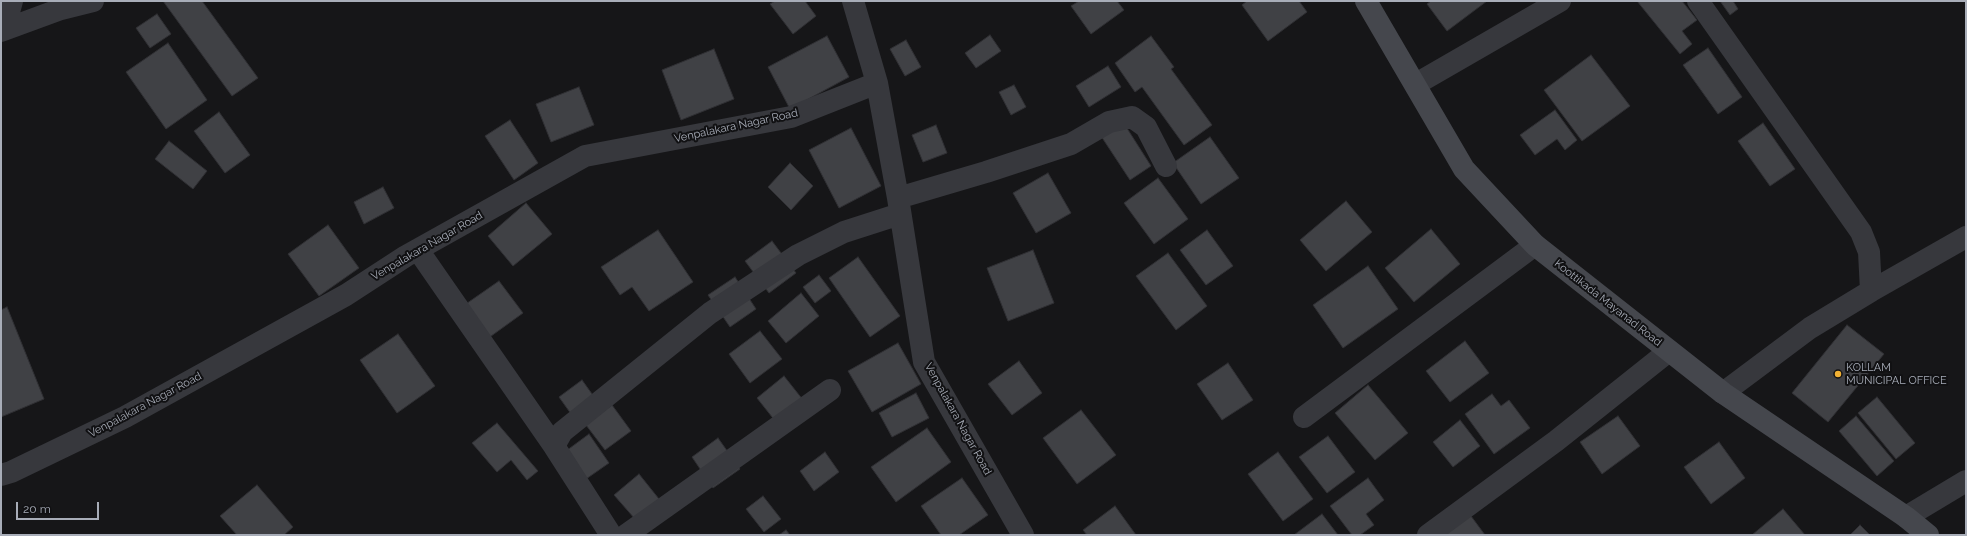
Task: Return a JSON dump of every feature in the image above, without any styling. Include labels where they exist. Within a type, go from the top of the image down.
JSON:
[{"type":"main road","name":"Koottikada Mayanad Road","points":[[1366,1],[1464,168],[1535,245],[1723,393],[1906,517],[1926,534]]},
{"type":"street","points":[[2,30],[12,1]]},
{"type":"street","points":[[2,30],[61,9],[93,1]]},
{"type":"street","name":"Venpalakara Nagar Road","points":[[853,1],[877,83],[899,206],[924,362],[1023,535]]},
{"type":"street","points":[[1416,84],[1560,1]]},
{"type":"street","points":[[1698,1],[1861,232],[1869,252],[1871,291]]},
{"type":"street","name":"Venpalakara Nagar Road","points":[[1,475],[125,417],[346,295],[418,250],[585,156],[791,118],[877,83]]},
{"type":"street","points":[[554,446],[562,432],[571,422],[710,313],[798,255],[899,206],[986,172],[1071,144],[1109,122],[1132,117],[1146,127],[1166,166]]},
{"type":"street","points":[[1723,393],[1810,328],[1871,291],[1966,237]]},
{"type":"street","points":[[1304,417],[1535,245]]},
{"type":"street","points":[[418,250],[554,446],[611,535]]},
{"type":"street","points":[[1428,535],[1556,441],[1669,351]]},
{"type":"street","points":[[626,535],[830,390]]},
{"type":"street","points":[[1906,517],[1966,480]]},
{"type":"building","points":[[163,1],[202,1],[258,78],[232,96]]},
{"type":"building","points":[[775,1],[805,1],[816,16],[793,34],[770,4]]},
{"type":"building","points":[[1079,1],[1117,1],[1124,10],[1091,34],[1071,6]]},
{"type":"building","points":[[1247,1],[1299,1],[1307,12],[1268,41],[1242,5]]},
{"type":"building","points":[[1431,1],[1487,1],[1447,31],[1427,4]]},
{"type":"building","points":[[1637,1],[1682,1],[1697,20],[1682,31],[1692,44],[1680,54]]},
{"type":"building","points":[[1720,1],[1733,1],[1738,9],[1730,15]]},
{"type":"building","points":[[157,14],[171,34],[150,48],[136,28]]},
{"type":"building","points":[[990,35],[1001,51],[976,68],[965,53]]},
{"type":"building","points":[[827,36],[849,77],[790,109],[768,67]]},
{"type":"building","points":[[1151,36],[1174,67],[1171,69],[1212,125],[1184,145],[1142,87],[1135,92],[1115,63]]},
{"type":"building","points":[[906,40],[921,67],[905,76],[890,49]]},
{"type":"building","points":[[168,43],[207,100],[166,129],[126,72]]},
{"type":"building","points":[[1708,48],[1742,97],[1718,114],[1683,65]]},
{"type":"building","points":[[714,49],[734,99],[681,120],[662,70]]},
{"type":"building","points":[[1591,55],[1630,106],[1582,141],[1544,90]]},
{"type":"building","points":[[1108,66],[1121,87],[1089,107],[1076,86]]},
{"type":"building","points":[[1014,85],[1026,107],[1011,115],[999,92]]},
{"type":"building","points":[[579,87],[594,125],[551,142],[536,104]]},
{"type":"building","points":[[1555,110],[1577,140],[1565,150],[1557,139],[1535,155],[1520,135]]},
{"type":"building","points":[[219,112],[250,155],[225,173],[194,131]]},
{"type":"building","points":[[510,120],[538,163],[514,180],[485,136]]},
{"type":"building","points":[[1123,122],[1151,166],[1130,180],[1101,136]]},
{"type":"building","points":[[1763,123],[1795,169],[1770,186],[1738,141]]},
{"type":"building","points":[[936,125],[947,153],[923,162],[912,135]]},
{"type":"building","points":[[851,128],[881,186],[839,208],[809,150]]},
{"type":"building","points":[[1210,137],[1239,178],[1201,204],[1173,163]]},
{"type":"building","points":[[169,141],[207,171],[193,189],[155,159]]},
{"type":"building","points":[[790,163],[813,186],[791,210],[768,187]]},
{"type":"building","points":[[1048,173],[1071,213],[1036,233],[1013,193]]},
{"type":"building","points":[[1158,178],[1188,219],[1154,244],[1124,203]]},
{"type":"building","points":[[383,187],[394,208],[364,224],[354,202]]},
{"type":"building","points":[[1346,201],[1372,232],[1326,271],[1300,240]]},
{"type":"building","points":[[526,203],[552,234],[513,266],[488,236]]},
{"type":"building","points":[[328,225],[359,268],[319,296],[288,254]]},
{"type":"building","points":[[1431,229],[1460,264],[1414,302],[1385,268]]},
{"type":"building","points":[[658,230],[693,282],[649,311],[632,287],[620,295],[601,267]]},
{"type":"building","points":[[1207,230],[1233,266],[1206,285],[1180,250]]},
{"type":"building","points":[[772,241],[796,273],[769,293],[745,261]]},
{"type":"building","points":[[1033,250],[1054,303],[1008,321],[987,268]]},
{"type":"building","points":[[1168,253],[1207,306],[1176,330],[1136,276]]},
{"type":"building","points":[[858,257],[900,316],[870,337],[829,278]]},
{"type":"building","points":[[1368,266],[1398,309],[1343,348],[1313,305]]},
{"type":"building","points":[[819,275],[831,291],[815,303],[803,287]]},
{"type":"building","points":[[735,277],[756,309],[730,327],[708,295]]},
{"type":"building","points":[[499,281],[523,313],[487,339],[463,306]]},
{"type":"building","points":[[801,293],[819,316],[786,343],[768,321]]},
{"type":"building","points":[[7,307],[44,399],[1,417],[1,310]]},
{"type":"building","name":"KOLLAM MUNICIPAL OFFICE","points":[[1847,325],[1884,354],[1828,422],[1792,393]]},
{"type":"building","points":[[760,331],[782,359],[750,383],[729,354]]},
{"type":"building","points":[[398,334],[435,386],[397,413],[360,360]]},
{"type":"building","points":[[1465,341],[1489,373],[1450,402],[1426,371]]},
{"type":"building","points":[[898,343],[921,384],[872,412],[848,371]]},
{"type":"building","points":[[1019,361],[1042,393],[1012,415],[988,384]]},
{"type":"building","points":[[1228,363],[1253,400],[1222,420],[1197,384]]},
{"type":"building","points":[[784,376],[807,405],[780,427],[757,398]]},
{"type":"building","points":[[582,380],[597,401],[574,418],[559,397]]},
{"type":"building","points":[[1368,385],[1408,433],[1375,460],[1335,413]]},
{"type":"building","points":[[916,393],[929,418],[892,437],[879,413]]},
{"type":"building","points":[[1492,394],[1501,406],[1509,400],[1530,428],[1494,454],[1465,414]]},
{"type":"building","points":[[1877,397],[1915,443],[1896,459],[1858,413]]},
{"type":"building","points":[[612,405],[631,431],[605,450],[586,425]]},
{"type":"building","points":[[1081,410],[1116,455],[1077,484],[1043,438]]},
{"type":"building","points":[[1618,416],[1640,446],[1602,474],[1580,442]]},
{"type":"building","points":[[1856,416],[1894,461],[1877,476],[1839,431]]},
{"type":"building","points":[[1460,420],[1480,446],[1453,467],[1433,442]]},
{"type":"building","points":[[497,423],[538,471],[527,480],[511,460],[497,472],[472,443]]},
{"type":"building","points":[[927,428],[951,462],[896,502],[871,467]]},
{"type":"building","points":[[589,434],[609,463],[586,479],[566,451]]},
{"type":"building","points":[[1328,436],[1355,472],[1327,493],[1299,457]]},
{"type":"building","points":[[718,438],[740,469],[713,488],[692,457]]},
{"type":"building","points":[[1719,442],[1745,478],[1711,504],[1684,467]]},
{"type":"building","points":[[825,452],[839,472],[814,491],[800,471]]},
{"type":"building","points":[[1278,452],[1313,499],[1283,521],[1248,474]]},
{"type":"building","points":[[639,474],[659,499],[635,519],[614,495]]},
{"type":"building","points":[[962,478],[988,515],[959,535],[941,535],[921,506]]},
{"type":"building","points":[[1368,478],[1384,500],[1366,514],[1374,525],[1360,535],[1352,535],[1330,506]]},
{"type":"building","points":[[257,485],[293,527],[284,535],[237,535],[220,516]]},
{"type":"building","points":[[763,496],[781,519],[764,532],[746,509]]},
{"type":"building","points":[[1115,506],[1136,535],[1087,535],[1083,530]]},
{"type":"building","points":[[1783,509],[1805,535],[1752,535]]},
{"type":"building","points":[[1468,512],[1485,535],[1438,535]]},
{"type":"building","points":[[1322,514],[1338,535],[1294,535]]},
{"type":"building","points":[[1860,525],[1870,535],[1850,535]]},
{"type":"building","points":[[786,530],[790,535],[779,535]]},
{"type":"place","name":"KOLLAM MUNICIPAL OFFICE","points":[[1838,374]]}]
